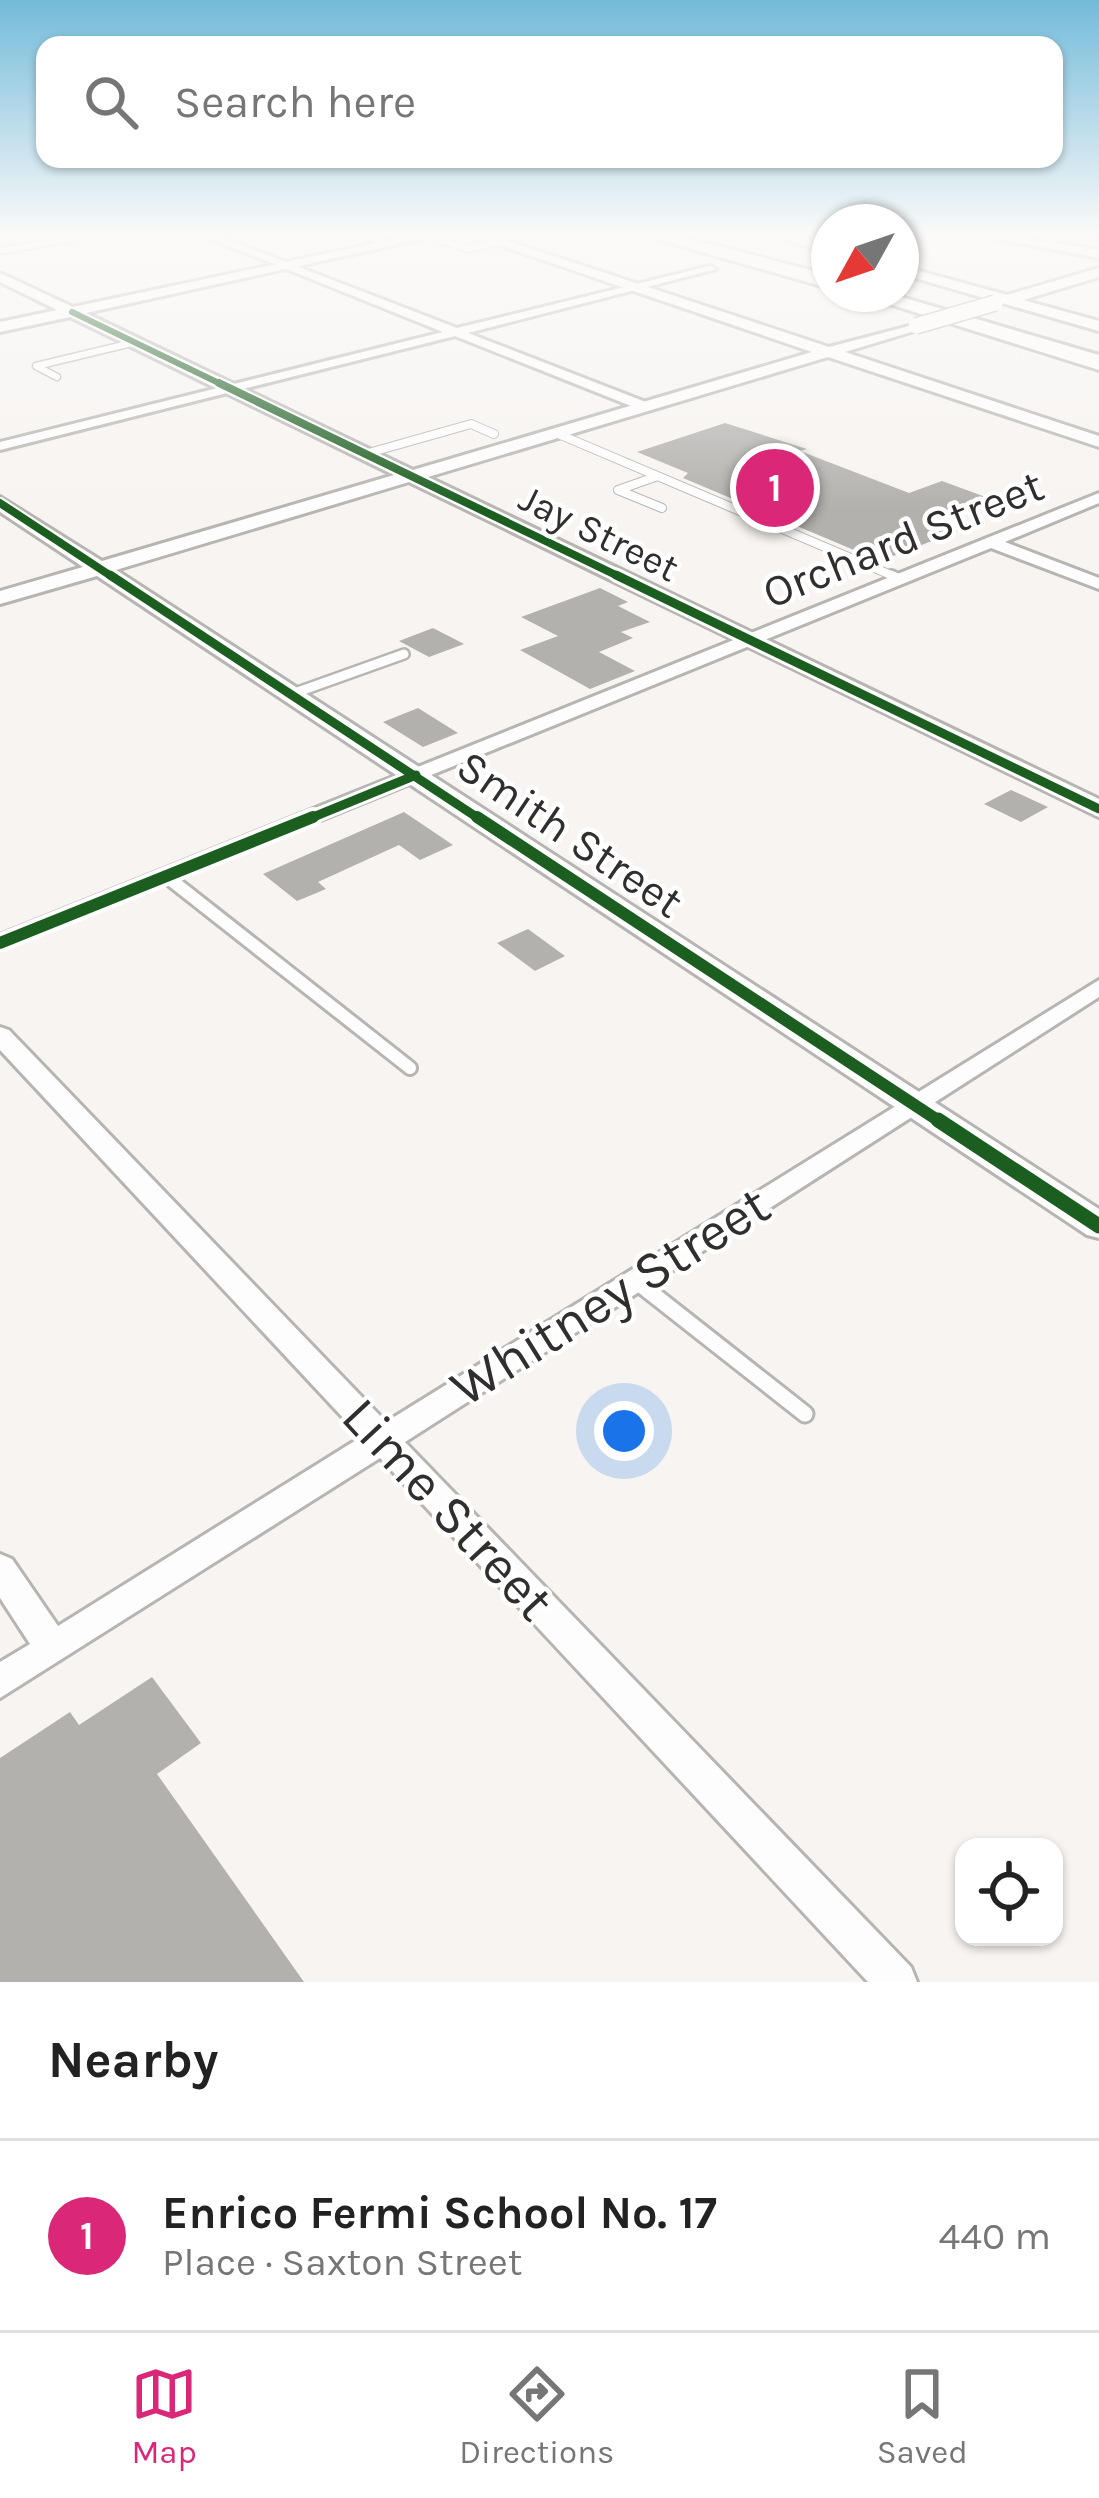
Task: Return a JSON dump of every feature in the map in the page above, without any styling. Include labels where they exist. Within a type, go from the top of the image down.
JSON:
[{"type":"highway","points":[[970,324],[1099,363]]},
{"type":"highway","points":[[1015,324],[1099,349]]},
{"type":"street","name":"Jay Street","points":[[99,324],[1099,809]]},
{"type":"street","points":[[437,324],[646,407]]},
{"type":"street","points":[[0,446],[486,324]]},
{"type":"street","points":[[747,324],[1099,442]]},
{"type":"street","points":[[0,598],[921,324]]},
{"type":"street","name":"Orchard Street","points":[[0,944],[1099,498]]},
{"type":"street","name":"Smith Street","points":[[0,503],[1099,1226]]},
{"type":"street","points":[[992,542],[1099,584]]},
{"type":"street","name":"Whitney Street","points":[[0,1682],[1099,987]]},
{"type":"street","name":"Lime Street","points":[[0,1035],[896,1982]]},
{"type":"street","points":[[0,1569],[53,1648]]},
{"type":"lane","points":[[57,377],[36,366],[136,342]]},
{"type":"lane","points":[[365,454],[471,424],[494,434]]},
{"type":"lane","points":[[556,434],[900,579]]},
{"type":"lane","points":[[656,477],[618,490],[662,508]]},
{"type":"lane","points":[[292,694],[404,654]]},
{"type":"lane","points":[[166,876],[410,1069]]},
{"type":"lane","points":[[634,1280],[806,1414]]},
{"type":"building","points":[[725,423],[807,449],[800,451],[909,493],[942,481],[991,499],[938,523],[958,531],[880,561],[683,478],[688,473],[637,452]]},
{"type":"building","points":[[600,588],[628,602],[618,606],[650,622],[621,632],[633,638],[599,652],[635,671],[590,689],[520,650],[558,636],[521,617]]},
{"type":"building","points":[[433,628],[464,644],[429,657],[399,641]]},
{"type":"building","points":[[418,708],[458,733],[423,747],[383,722]]},
{"type":"building","points":[[1011,790],[1048,807],[1021,822],[984,804]]},
{"type":"building","points":[[404,812],[453,845],[420,860],[399,845],[318,882],[326,889],[297,901],[263,874]]},
{"type":"building","points":[[528,929],[565,956],[535,971],[497,943]]},
{"type":"building","points":[[152,1677],[201,1743],[157,1774],[304,1982],[0,1982],[0,1758],[70,1712],[79,1725]]},
{"type":"cycle path","points":[[98,324],[1099,809]]},
{"type":"cycle path","points":[[0,503],[1099,1226]]},
{"type":"cycle path","points":[[0,943],[416,775]]},
{"type":"place","name":"Enrico Fermi School No. 17","points":[[775,488]]}]
